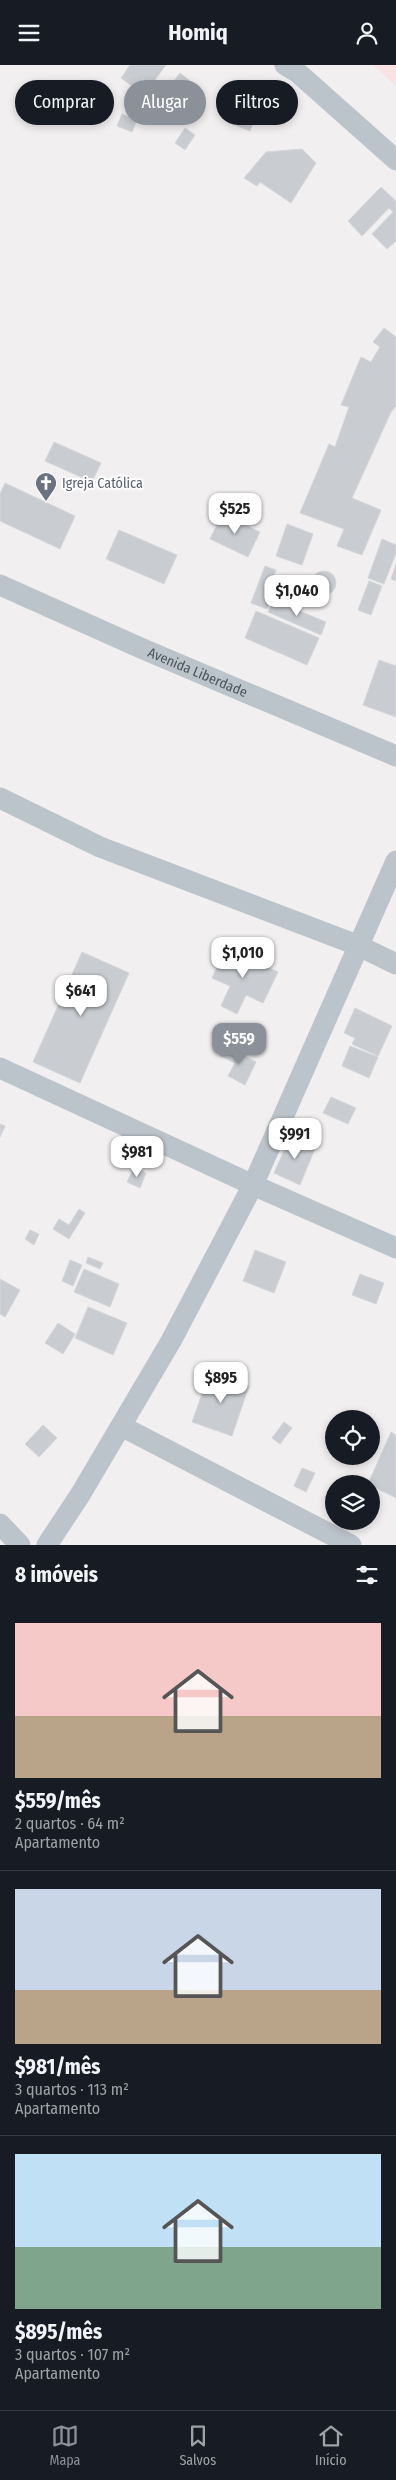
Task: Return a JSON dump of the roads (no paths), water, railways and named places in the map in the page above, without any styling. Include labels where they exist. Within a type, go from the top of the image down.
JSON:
[{"type":"street","points":[[285,65],[297,72],[396,160]]},
{"type":"street","name":"Avenida Liberdade","points":[[0,585],[143,649],[396,756]]},
{"type":"street","points":[[0,798],[100,847],[357,945],[396,964]]},
{"type":"street","points":[[47,1545],[171,1341],[253,1185],[357,945],[396,861]]},
{"type":"street","points":[[0,1068],[253,1185],[396,1248]]},
{"type":"street","points":[[120,1426],[351,1545]]},
{"type":"street","points":[[0,1524],[20,1545]]},
{"type":"place","name":"Igreja Católica","points":[[46,502]]}]
